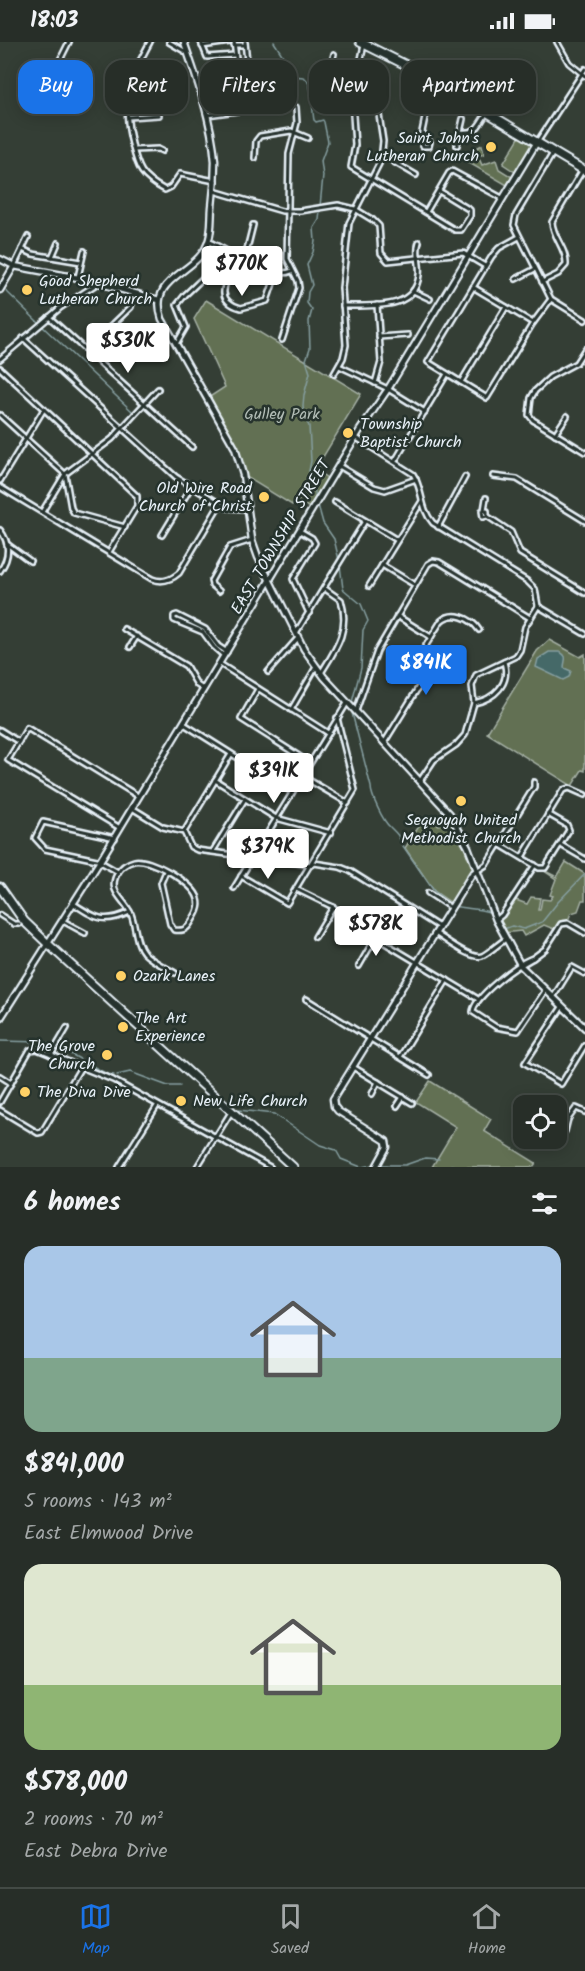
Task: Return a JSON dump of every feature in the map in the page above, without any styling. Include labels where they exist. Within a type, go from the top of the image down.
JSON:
[{"type":"main road","points":[[365,42],[401,61]]},
{"type":"main road","points":[[365,42],[420,68],[536,137],[538,141],[584,170]]},
{"type":"main road","points":[[490,114],[533,141],[538,141]]},
{"type":"main road","points":[[0,887],[24,921],[48,944],[293,1167]]},
{"type":"street","points":[[60,60],[69,42]]},
{"type":"street","points":[[141,60],[150,42]]},
{"type":"street","points":[[169,42],[188,53]]},
{"type":"street","points":[[184,42],[206,116],[214,159],[214,191],[208,242],[199,258],[166,284],[159,300],[162,319],[232,442],[240,464],[252,540],[297,636],[321,673],[442,803],[468,847],[496,920],[521,966],[585,1028]]},
{"type":"street","points":[[361,60],[365,42]]},
{"type":"street","points":[[557,42],[569,63],[583,74]]},
{"type":"street","points":[[232,43],[236,60]]},
{"type":"street","points":[[235,55],[207,57],[201,44],[245,43],[247,60]]},
{"type":"street","points":[[332,60],[333,54]]},
{"type":"street","name":"EAST TOWNSHIP STREET","points":[[0,1019],[115,838],[338,465],[388,389],[538,141],[585,69]]},
{"type":"street","points":[[127,114],[140,173],[165,190],[171,187],[180,174],[214,181]]},
{"type":"street","points":[[206,116],[220,114]]},
{"type":"street","points":[[282,340],[299,288],[287,259],[289,154],[297,123],[296,114]]},
{"type":"street","points":[[352,114],[355,149],[350,165],[352,169],[459,231],[471,212],[439,191]]},
{"type":"street","points":[[334,374],[346,345],[343,278],[348,223],[372,180],[382,155],[383,141],[379,114]]},
{"type":"street","points":[[422,132],[430,142],[430,145],[426,147],[421,141],[422,132],[426,114]]},
{"type":"street","points":[[460,132],[469,133],[474,130],[486,114]]},
{"type":"street","points":[[127,117],[159,115]]},
{"type":"street","points":[[457,145],[463,119]]},
{"type":"street","points":[[255,158],[257,137],[291,131],[308,138]]},
{"type":"street","points":[[134,150],[158,149],[162,151]]},
{"type":"street","points":[[554,152],[516,215],[514,225],[551,299],[584,319]]},
{"type":"street","points":[[382,155],[416,175]]},
{"type":"street","points":[[542,282],[558,274],[566,265],[566,255],[553,230],[552,222],[584,170]]},
{"type":"street","points":[[426,213],[449,173],[454,171],[504,199]]},
{"type":"street","points":[[214,191],[288,212],[338,205],[355,210],[379,226],[380,250],[384,258],[393,261],[461,253],[485,266]]},
{"type":"street","points":[[244,261],[253,225]]},
{"type":"street","points":[[0,290],[15,266],[28,237]]},
{"type":"street","points":[[519,237],[499,248],[485,266],[428,362],[487,398],[533,322],[551,299]]},
{"type":"street","points":[[208,242],[237,258],[277,272],[287,273],[292,270]]},
{"type":"street","points":[[343,306],[402,302],[413,291],[420,274],[418,242]]},
{"type":"street","points":[[52,257],[58,243]]},
{"type":"street","points":[[22,249],[33,254],[81,262]]},
{"type":"street","points":[[176,344],[186,327],[177,307],[178,303],[204,277],[222,249]]},
{"type":"street","points":[[78,277],[84,251]]},
{"type":"street","points":[[237,258],[226,282],[224,297],[237,308],[241,309],[267,301],[277,272]]},
{"type":"street","points":[[0,259],[15,266],[78,277],[159,300]]},
{"type":"street","points":[[516,279],[535,268]]},
{"type":"street","points":[[0,359],[60,308],[98,282]]},
{"type":"street","points":[[473,287],[533,322]]},
{"type":"street","points":[[413,291],[430,299]]},
{"type":"street","points":[[106,331],[131,307],[134,292]]},
{"type":"street","points":[[146,296],[155,303],[160,311]]},
{"type":"street","points":[[375,383],[381,367],[377,305]]},
{"type":"street","points":[[461,382],[506,307]]},
{"type":"street","points":[[50,317],[192,447]]},
{"type":"street","points":[[379,337],[408,335]]},
{"type":"street","points":[[23,338],[169,471],[220,504],[233,510],[248,509]]},
{"type":"street","points":[[585,349],[572,367],[550,377],[535,390],[531,398],[529,415],[585,453]]},
{"type":"street","points":[[579,359],[585,363]]},
{"type":"street","points":[[339,366],[388,389],[424,412]]},
{"type":"street","points":[[0,368],[135,492],[138,502],[109,552]]},
{"type":"street","points":[[395,461],[447,374]]},
{"type":"street","points":[[42,512],[65,474],[109,442],[158,389]]},
{"type":"street","points":[[0,481],[44,409]]},
{"type":"street","points":[[555,434],[567,416]]},
{"type":"street","points":[[1,417],[65,474],[73,512],[124,527]]},
{"type":"street","points":[[355,438],[411,471],[416,479],[425,513],[438,527],[532,585],[536,593],[538,606],[523,630],[520,650],[516,656],[476,675],[472,683],[474,703],[465,735],[434,760],[420,781]]},
{"type":"street","points":[[338,465],[380,489],[390,490],[416,479]]},
{"type":"street","points":[[493,476],[517,479],[585,521]]},
{"type":"street","points":[[438,527],[465,477]]},
{"type":"street","points":[[0,487],[152,579],[160,581],[170,579],[179,573],[220,504]]},
{"type":"street","points":[[162,535],[191,487]]},
{"type":"street","points":[[486,498],[484,510],[488,512],[487,516],[512,532],[520,553],[585,593]]},
{"type":"street","points":[[369,586],[422,500]]},
{"type":"street","points":[[335,502],[397,540]]},
{"type":"street","points":[[268,672],[297,636],[309,612],[365,521]]},
{"type":"street","points":[[0,530],[8,544],[30,561]]},
{"type":"street","points":[[300,531],[312,538],[315,543],[293,579],[309,612]]},
{"type":"street","points":[[219,591],[211,581],[228,550],[236,544],[252,540]]},
{"type":"street","points":[[0,571],[6,558],[8,544]]},
{"type":"street","points":[[356,711],[377,651],[428,564],[436,561],[530,618]]},
{"type":"street","points":[[382,565],[415,585]]},
{"type":"street","points":[[321,673],[339,644],[342,631],[341,600],[324,588]]},
{"type":"street","points":[[262,593],[269,590],[276,595]]},
{"type":"street","points":[[538,606],[585,634]]},
{"type":"street","points":[[384,743],[424,678],[415,667],[416,663],[441,621],[452,614],[458,615],[477,626],[479,630]]},
{"type":"street","points":[[177,615],[204,628],[226,654],[213,647],[202,632],[174,620],[174,616],[177,615]]},
{"type":"street","points":[[397,616],[431,637]]},
{"type":"street","points":[[124,629],[186,666],[197,685],[204,690]]},
{"type":"street","points":[[130,647],[137,636]]},
{"type":"street","points":[[474,703],[488,699],[500,689],[506,672],[504,662]]},
{"type":"street","points":[[220,664],[328,733]]},
{"type":"street","points":[[291,710],[316,667]]},
{"type":"street","points":[[258,689],[241,719],[310,763]]},
{"type":"street","points":[[234,888],[347,702]]},
{"type":"street","points":[[241,876],[285,903],[288,902],[331,833],[354,794],[355,786],[338,718]]},
{"type":"street","points":[[184,724],[292,792]]},
{"type":"street","points":[[120,828],[8,760],[27,728],[139,797]]},
{"type":"street","points":[[0,730],[19,742]]},
{"type":"street","points":[[184,832],[231,754]]},
{"type":"street","points":[[302,776],[348,803]]},
{"type":"street","points":[[215,780],[276,818],[331,833]]},
{"type":"street","points":[[375,1167],[387,1143],[338,1111],[333,1099],[472,874],[486,865],[534,787],[534,782]]},
{"type":"street","points":[[522,857],[563,790],[567,788],[585,795]]},
{"type":"street","points":[[213,851],[245,799]]},
{"type":"street","points":[[132,808],[163,827],[184,832]]},
{"type":"street","points":[[499,844],[544,868],[561,845],[569,828],[548,814]]},
{"type":"street","points":[[115,838],[44,822],[35,838],[44,848],[100,861],[118,872]]},
{"type":"street","points":[[184,832],[191,847],[346,869],[439,927]]},
{"type":"street","points":[[561,845],[585,860]]},
{"type":"street","points":[[166,871],[161,883],[170,924],[179,931],[188,927],[198,910],[199,902],[191,886],[166,871],[144,860],[129,862],[123,866],[114,880],[115,892],[130,912],[142,951],[175,973]]},
{"type":"street","points":[[496,920],[502,915],[535,865]]},
{"type":"street","points":[[296,889],[333,907],[375,938],[478,999]]},
{"type":"street","points":[[428,893],[451,908]]},
{"type":"street","points":[[74,904],[100,919],[116,918],[130,912]]},
{"type":"street","points":[[315,937],[333,907]]},
{"type":"street","points":[[0,915],[14,924],[19,924]]},
{"type":"street","points":[[63,921],[85,933]]},
{"type":"street","points":[[545,991],[518,1031],[496,1027],[472,1011],[478,999],[487,990],[543,951],[558,927],[564,923],[571,924],[585,933]]},
{"type":"street","points":[[435,933],[473,956],[482,956],[506,939]]},
{"type":"street","points":[[359,966],[375,938]]},
{"type":"street","points":[[553,998],[572,968],[585,974]]},
{"type":"street","points":[[400,1057],[447,980]]},
{"type":"street","points":[[306,999],[429,1075]]},
{"type":"street","points":[[562,1006],[525,1063],[561,1084],[585,1045]]},
{"type":"street","points":[[51,1055],[67,1028]]},
{"type":"street","points":[[0,1102],[32,1049],[114,1081],[270,1167]]},
{"type":"street","points":[[0,1110],[41,1133],[81,1067]]},
{"type":"street","points":[[353,1067],[412,1103]]},
{"type":"street","points":[[0,1076],[11,1083]]},
{"type":"street","points":[[372,1094],[378,1082]]},
{"type":"street","points":[[397,1106],[403,1097]]},
{"type":"street","points":[[119,1167],[157,1106]]},
{"type":"street","points":[[568,1119],[565,1131],[560,1134],[559,1131],[576,1108],[585,1112]]},
{"type":"street","points":[[197,1167],[231,1111]]},
{"type":"green space","points":[[520,136],[533,143],[515,172],[503,164]]},
{"type":"green space","points":[[482,145],[484,154],[478,156],[482,165],[496,160],[499,169],[512,177],[507,185],[464,160],[469,152]]},
{"type":"green space","name":"Gulley Park","points":[[206,300],[361,394],[318,465],[320,473],[330,480],[313,510],[296,500],[292,505],[243,475],[235,448],[208,398],[225,387],[194,319]]},
{"type":"green space","points":[[549,640],[580,657],[585,654],[585,771],[582,770],[572,786],[487,733],[537,651]]},
{"type":"green space","points":[[448,811],[476,871],[453,904],[434,891],[405,848],[425,817],[439,825]]},
{"type":"green space","points":[[566,862],[585,874],[585,900],[582,900],[578,911],[571,913],[567,923],[556,930],[544,925],[524,936],[521,931],[503,933],[496,920],[513,899],[527,904],[531,897],[540,898],[538,910],[540,910],[542,899],[550,900],[553,896],[550,895],[556,879],[541,869],[557,877]]},
{"type":"green space","points":[[430,1081],[491,1119],[484,1131],[536,1163],[533,1167],[432,1167],[456,1127],[416,1102]]},
{"type":"water","points":[[549,652],[560,652],[564,655],[564,668],[571,671],[569,677],[563,680],[536,667],[538,659]]},
{"type":"waterway","points":[[274,42],[293,76],[302,77],[309,83],[314,120],[324,122],[328,142],[321,161],[323,176],[320,206]]},
{"type":"waterway","points":[[316,499],[309,471],[311,461],[309,426],[304,417],[303,406],[310,373],[306,360],[310,348],[309,321],[312,310],[307,303],[308,292],[312,285],[307,265],[313,252],[314,228],[319,220],[320,210]]},
{"type":"waterway","points":[[4,289],[39,323]]},
{"type":"waterway","points":[[42,326],[133,412]]},
{"type":"waterway","points":[[318,505],[323,523],[334,539],[339,560]]},
{"type":"waterway","points":[[340,565],[343,589],[361,604],[368,621],[363,630],[361,668],[352,702]]},
{"type":"waterway","points":[[351,709],[378,808],[434,891],[450,904]]},
{"type":"waterway","points":[[504,929],[512,926],[524,929],[542,922],[585,874]]},
{"type":"waterway","points":[[454,906],[489,912],[496,925]]},
{"type":"waterway","points":[[0,1041],[42,1042],[55,1046]]},
{"type":"waterway","points":[[58,1047],[107,1074],[114,1075]]},
{"type":"waterway","points":[[117,1075],[130,1072],[168,1086],[180,1086]]},
{"type":"waterway","points":[[238,1110],[274,1114],[320,1145],[336,1150],[341,1159],[361,1167]]},
{"type":"waterway","points":[[380,1165],[405,1165],[425,1158],[439,1159]]},
{"type":"waterway","points":[[363,1167],[374,1165]]},
{"type":"waterway","points":[[451,1165],[459,1167]]},
{"type":"place","name":"Saint John's Lutheran Church","points":[[491,147]]},
{"type":"place","name":"Good Shepherd Lutheran Church","points":[[27,290]]},
{"type":"place","name":"Township Baptist Church","points":[[348,433]]},
{"type":"place","name":"Old Wire Road Church of Christ","points":[[264,497]]},
{"type":"place","name":"Sequoyah United Methodist Church","points":[[461,801]]},
{"type":"place","name":"Ozark Lanes","points":[[121,976]]},
{"type":"place","name":"The Art Experience","points":[[123,1027]]},
{"type":"place","name":"The Grove Church","points":[[107,1055]]},
{"type":"place","name":"The Diva Dive","points":[[25,1092]]},
{"type":"place","name":"New Life Church","points":[[181,1101]]}]
